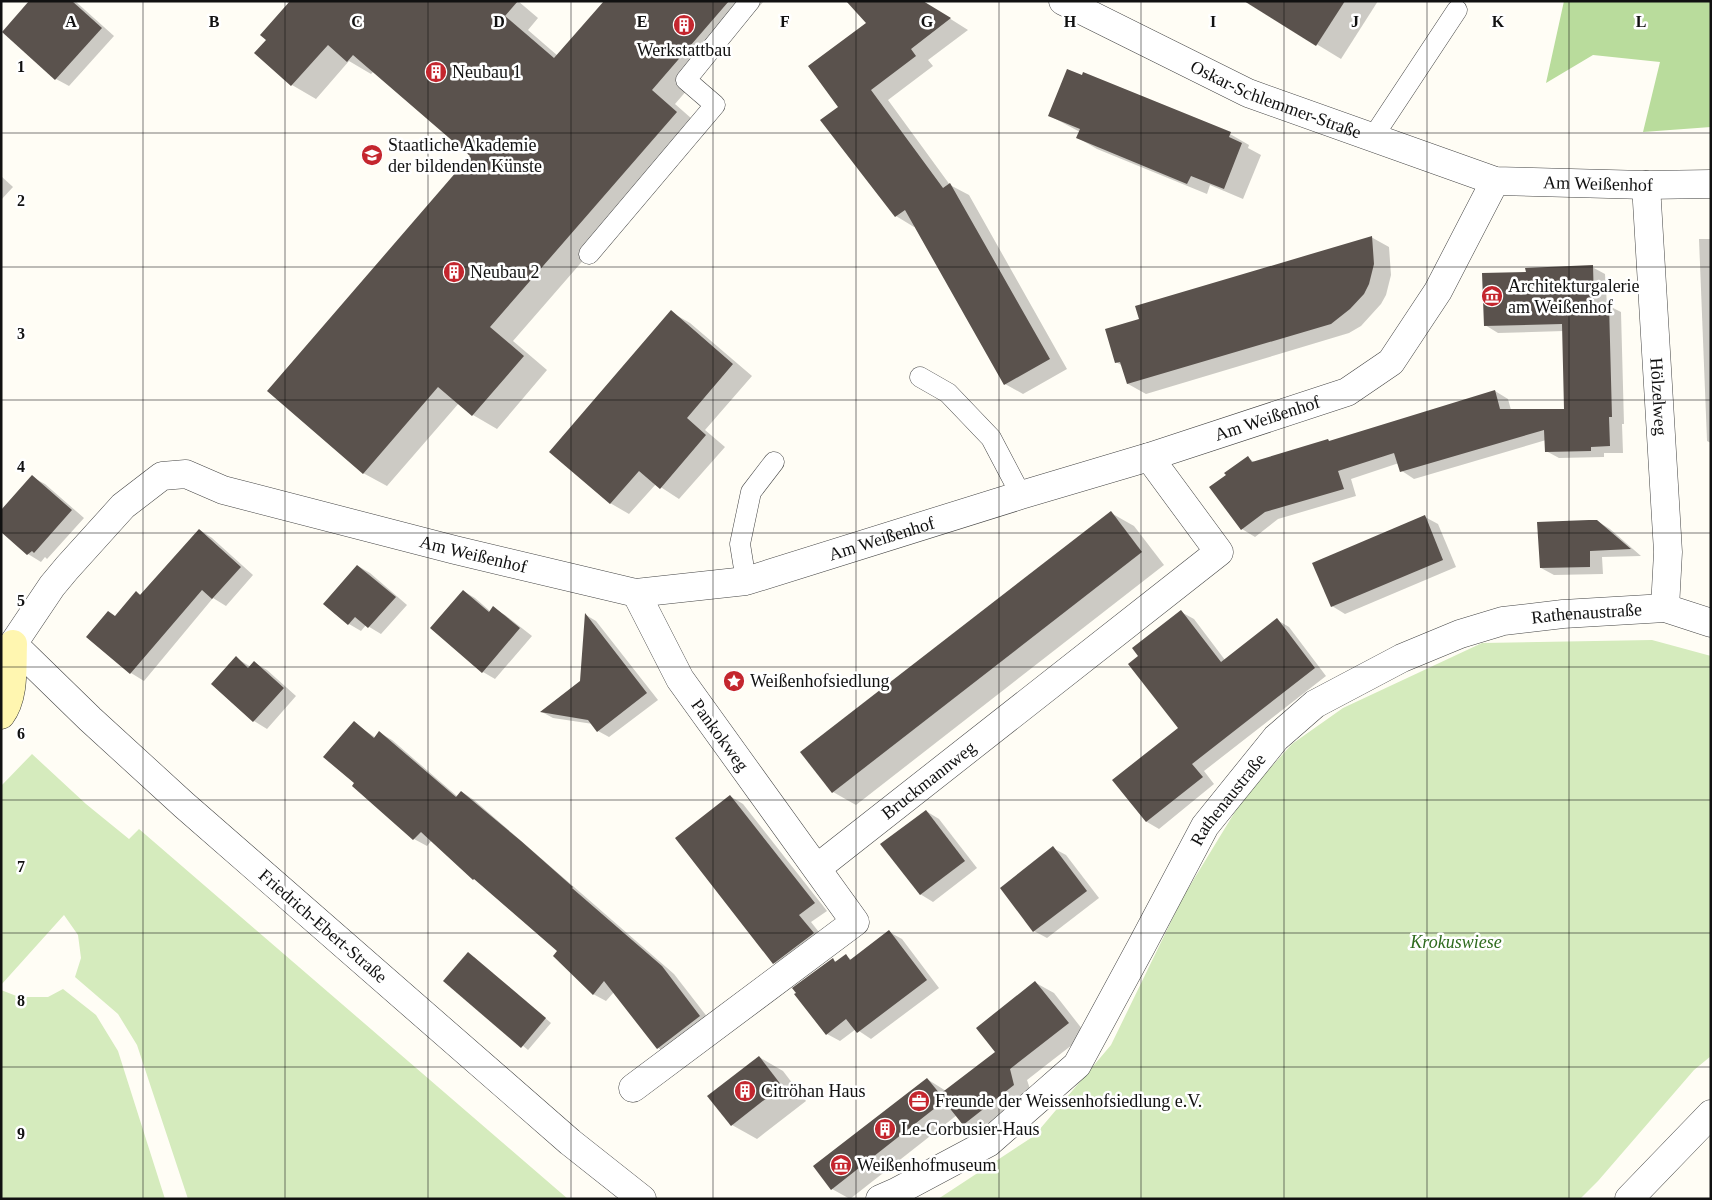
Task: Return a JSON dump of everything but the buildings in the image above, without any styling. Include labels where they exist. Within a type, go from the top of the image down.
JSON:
[{"type":"street","name":"Oskar-Schlemmer-Straße","points":[[1064,1],[1248,92],[1495,181]]},
{"type":"street","name":"Am Weißenhof","points":[[5,644],[67,568],[123,506],[162,476],[186,474],[223,490],[455,550],[636,593],[746,580],[1149,457],[1347,392],[1391,362],[1438,291],[1495,181],[1646,185],[1711,184]]},
{"type":"street","name":"Hölzelweg","points":[[1646,185],[1668,552],[1665,608]]},
{"type":"street","name":"Bruckmannweg","points":[[817,868],[1219,552],[1149,457]]},
{"type":"street","name":"Pankokweg","points":[[636,593],[680,679],[817,868]]},
{"type":"street","name":"Rathenaustraße","points":[[880,1199],[988,1143],[1077,1065],[1205,826],[1276,738],[1315,704],[1402,658],[1460,634],[1503,621],[1563,614],[1665,608],[1711,623]]},
{"type":"street","points":[[1,715],[7,707],[11,687],[5,644]]},
{"type":"street","name":"Friedrich-Ebert-Straße","points":[[5,644],[56,686],[184,805],[570,1142],[642,1199]]},
{"type":"street","points":[[633,1088],[855,922],[817,868]]},
{"type":"street","points":[[1629,1199],[1711,1114]]},
{"type":"lane","points":[[589,254],[715,105],[686,80],[750,1]]},
{"type":"lane","points":[[1374,137],[1457,10]]},
{"type":"lane","points":[[920,377],[948,393],[991,438],[1021,495]]},
{"type":"lane","points":[[746,580],[740,544],[752,492],[774,462]]},
{"type":"green space","points":[[1564,1],[1711,1],[1711,127],[1643,132],[1660,62],[1593,55],[1546,83]]},
{"type":"green space","name":"Krokuswiese","points":[[1652,640],[1711,656],[1711,1056],[1694,1070],[1598,1181],[1580,1199],[938,1199],[1034,1136],[1111,1045],[1183,897],[1244,797],[1292,744],[1343,708],[1482,643]]},
{"type":"green space","points":[[32,754],[86,804],[129,839],[139,829],[568,1199],[188,1199],[137,1045],[118,1014],[75,977],[81,958],[78,935],[64,915],[1,985],[1,786]]},
{"type":"green space","points":[[63,989],[96,1015],[118,1051],[165,1199],[1,1199],[1,990],[19,997],[48,997]]},
{"type":"place","name":"Werkstattbau","points":[[684,25]]},
{"type":"place","name":"Neubau 1","points":[[436,72]]},
{"type":"place","name":"Staatliche Akademie der bildenden Künste","points":[[372,155]]},
{"type":"place","name":"Neubau 2","points":[[454,272]]},
{"type":"place","name":"Architekturgalerie am Weißenhof","points":[[1492,296]]},
{"type":"place","name":"Weißenhofsiedlung","points":[[734,681]]},
{"type":"place","name":"Citröhan Haus","points":[[745,1091]]},
{"type":"place","name":"Freunde der Weissenhofsiedlung e.V.","points":[[919,1101]]},
{"type":"place","name":"Le-Corbusier-Haus","points":[[885,1129]]},
{"type":"place","name":"Weißenhofmuseum","points":[[841,1165]]}]
